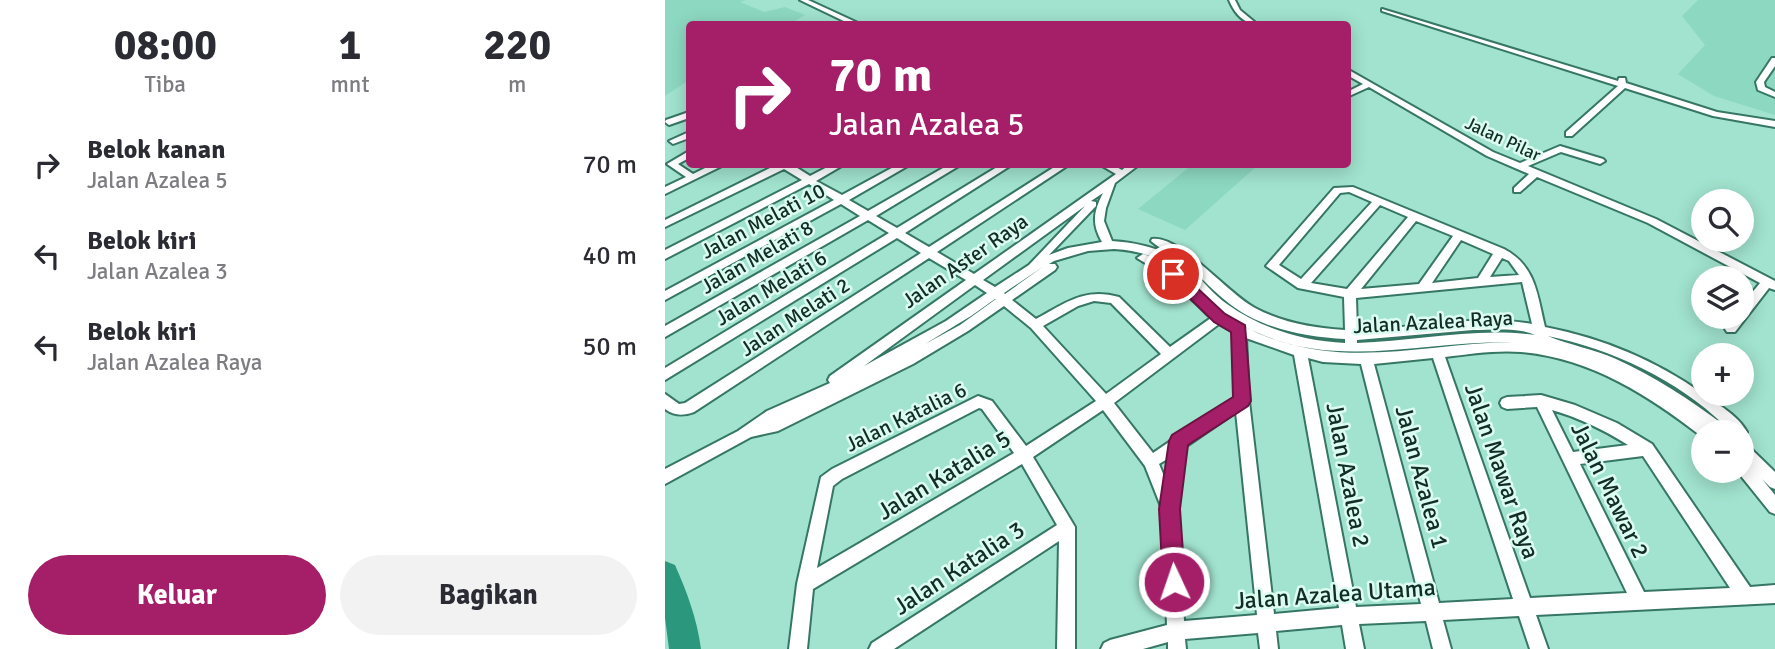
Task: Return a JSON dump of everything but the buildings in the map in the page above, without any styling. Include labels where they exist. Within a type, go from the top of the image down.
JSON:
[{"type":"street","points":[[803,0],[850,21]]},
{"type":"street","points":[[1232,0],[1237,11],[1250,21]]},
{"type":"street","points":[[1384,10],[1716,114],[1775,124]]},
{"type":"street","points":[[1775,60],[1761,78],[1761,88],[1775,95]]},
{"type":"street","name":"Jalan Pilar","points":[[1351,73],[1459,137],[1535,173],[1652,221],[1771,284]]},
{"type":"street","points":[[1569,134],[1622,83]]},
{"type":"street","points":[[1351,92],[1369,84]]},
{"type":"street","points":[[669,122],[686,116]]},
{"type":"street","points":[[673,141],[686,136]]},
{"type":"street","points":[[1521,166],[1560,149],[1600,161]]},
{"type":"street","points":[[686,156],[672,164],[693,178]]},
{"type":"street","points":[[665,191],[714,168]]},
{"type":"street","points":[[665,224],[778,168]]},
{"type":"street","points":[[789,168],[975,279],[1035,325],[1105,402],[1151,462],[1170,509]]},
{"type":"street","points":[[665,255],[834,168]]},
{"type":"street","name":"Jalan Melati 10","points":[[665,296],[900,168]]},
{"type":"street","name":"Jalan Melati 8","points":[[665,332],[951,168]]},
{"type":"street","name":"Jalan Melati 6","points":[[665,375],[1003,168]]},
{"type":"street","name":"Jalan Melati 2","points":[[665,400],[680,411],[689,408],[1060,168]]},
{"type":"street","points":[[1111,168],[1123,174]]},
{"type":"street","name":"Jalan Aster Raya","points":[[818,392],[1131,168]]},
{"type":"street","points":[[1517,190],[1535,173]]},
{"type":"street","points":[[1108,245],[1097,222],[1111,183]]},
{"type":"street","points":[[1032,267],[1111,183]]},
{"type":"street","points":[[1527,278],[1350,294],[1302,285],[1274,269],[1272,263],[1341,188],[1350,189],[1513,258],[1527,278],[1542,340],[1591,343],[1664,375],[1693,394],[1723,420]]},
{"type":"street","points":[[1302,285],[1378,201]]},
{"type":"street","points":[[1351,343],[1350,294],[1415,216]]},
{"type":"street","points":[[1423,287],[1459,234]]},
{"type":"street","name":"Jalan Azalea Raya","points":[[999,296],[1032,267],[1068,251],[1108,245],[1158,246],[1228,311],[1239,329],[1300,352],[1331,358],[1366,359],[1542,340],[1664,399],[1691,420]]},
{"type":"street","points":[[1482,281],[1500,252]]},
{"type":"street","name":"Jalan Azalea Raya","points":[[999,296],[1065,260],[1086,254],[1121,253],[1155,261],[1228,311],[1287,338],[1351,343],[1483,337],[1542,340],[1602,358],[1635,373],[1706,420]]},
{"type":"street","points":[[1754,302],[1771,284]]},
{"type":"street","points":[[667,476],[743,435],[773,426],[908,360],[964,328],[999,296]]},
{"type":"street","name":"Jalan Aster Raya","points":[[743,435],[768,417],[851,379],[999,296]]},
{"type":"street","points":[[1035,325],[1087,298],[1108,297],[1115,300],[1170,355]]},
{"type":"street","name":"Jalan Katalia 5","points":[[805,584],[1024,455],[1105,402],[1228,311]]},
{"type":"street","points":[[1239,329],[1242,401],[1269,649]]},
{"type":"street","name":"Jalan Azalea 2","points":[[1300,352],[1355,649]]},
{"type":"street","name":"Jalan Mawar Raya","points":[[1437,352],[1523,605]]},
{"type":"street","name":"Jalan Azalea 1","points":[[1366,359],[1442,649]]},
{"type":"street","points":[[1151,462],[1242,401]]},
{"type":"street","points":[[1507,402],[1541,401],[1593,418],[1647,449],[1745,595]]},
{"type":"street","name":"Jalan Mawar 2","points":[[1541,401],[1639,600]]},
{"type":"street","name":"Jalan Katalia 6","points":[[805,584],[826,482],[837,474],[978,402],[987,405],[1024,455]]},
{"type":"street","points":[[1177,640],[1170,509],[1179,441]]},
{"type":"street","points":[[1569,459],[1647,449]]},
{"type":"street","points":[[1024,455],[1067,527],[1066,649]]},
{"type":"street","points":[[1754,462],[1775,482]]},
{"type":"street","points":[[1754,481],[1775,507]]},
{"type":"street","name":"Jalan Katalia 3","points":[[878,649],[1067,527]]},
{"type":"street","points":[[798,649],[805,584]]},
{"type":"street","name":"Jalan Azalea Utama","points":[[1111,649],[1267,623],[1349,616],[1775,594]]},
{"type":"street","points":[[1523,605],[1539,649]]},
{"type":"shaded area","points":[[665,0],[746,0],[740,2],[764,12],[785,7],[805,15],[795,21],[686,21],[686,82],[665,96]]},
{"type":"shaded area","points":[[1698,0],[1775,0],[1775,115],[1714,96],[1678,74],[1705,45],[1682,16]]},
{"type":"shaded area","points":[[1188,168],[1255,168],[1185,230],[1138,209]]},
{"type":"waterway","points":[[665,575],[682,624],[685,649]]},
{"type":"route","points":[[1173,274],[1219,318],[1239,329],[1242,401],[1179,441],[1170,509],[1174,582]]}]
